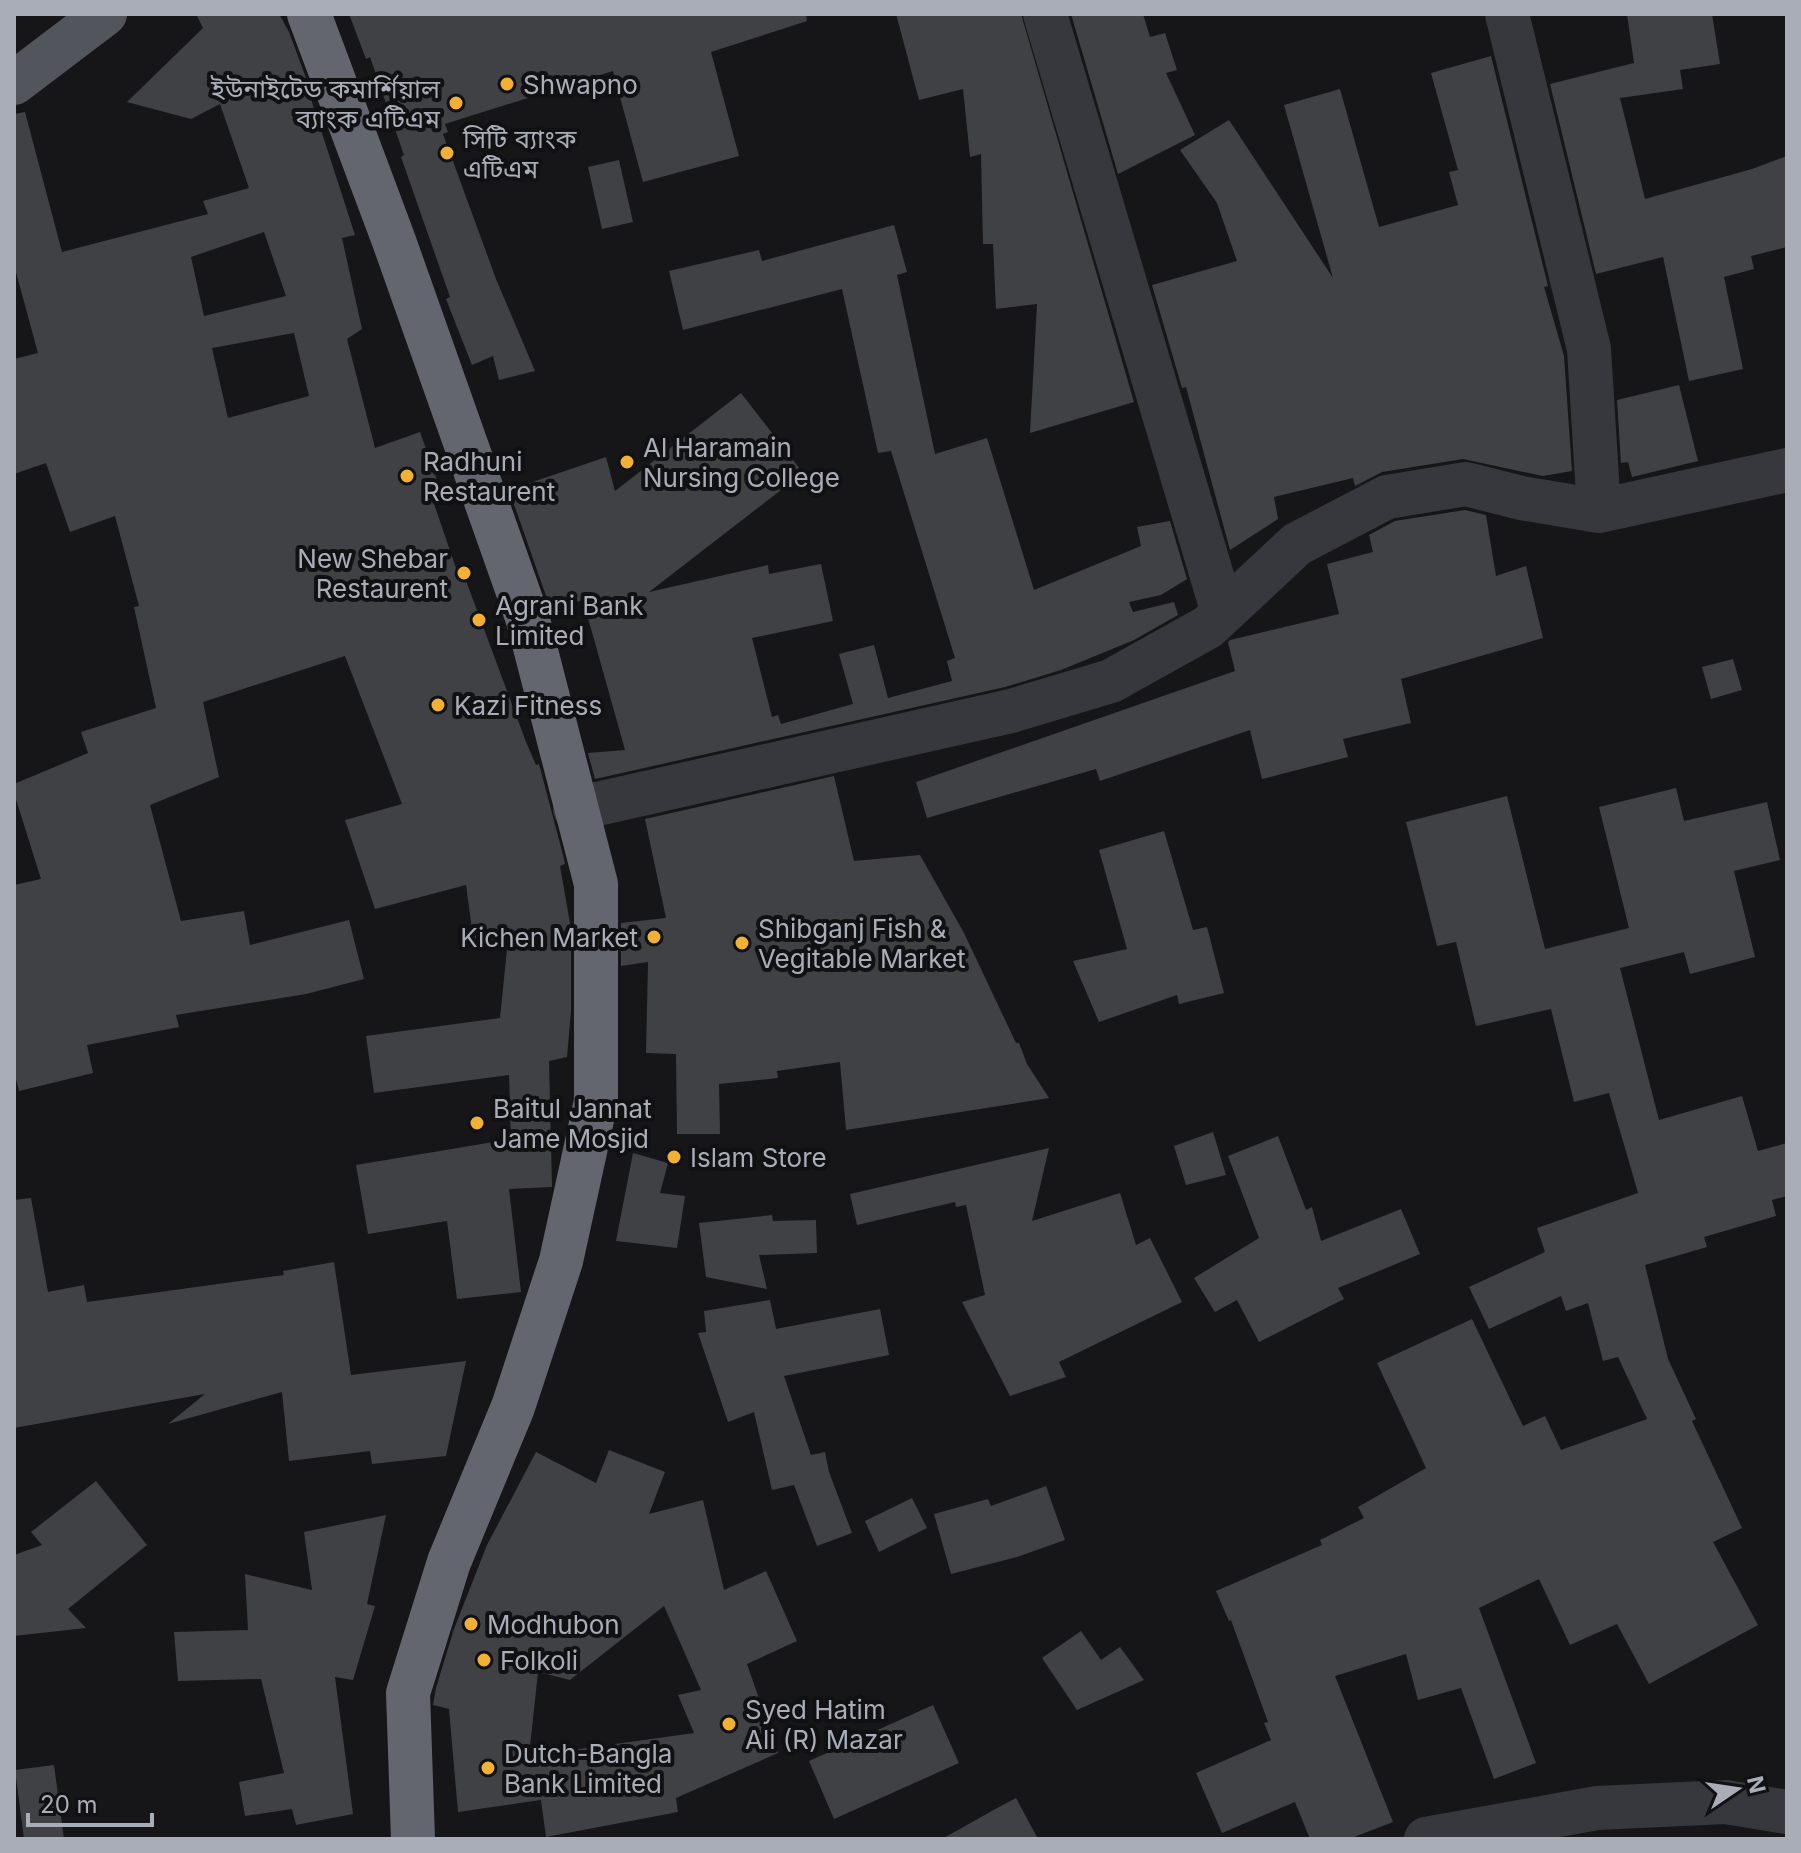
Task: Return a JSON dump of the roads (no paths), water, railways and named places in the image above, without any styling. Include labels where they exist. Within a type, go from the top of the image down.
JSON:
[{"type":"highway","points":[[309,14],[394,241],[528,620],[596,884],[596,1101],[561,1261],[513,1407],[449,1562],[408,1693],[405,1838]]},
{"type":"main road","points":[[14,83],[105,14]]},
{"type":"street","points":[[1045,14],[1223,613]]},
{"type":"street","points":[[1507,14],[1589,349],[1599,511]]},
{"type":"street","points":[[575,809],[1011,711],[1111,681],[1208,627],[1297,544],[1387,497],[1466,484],[1521,498],[1599,511],[1787,470]]},
{"type":"street","points":[[1426,1839],[1597,1808],[1726,1802],[1787,1812]]},
{"type":"place","name":"Shwapno","points":[[507,84]]},
{"type":"place","name":"ইউনাইটেড কমার্শিয়াল ব্যাংক এটিএম","points":[[456,103]]},
{"type":"place","name":"সিটি ব্যাংক এটিএম","points":[[447,153]]},
{"type":"place","name":"Al Haramain Nursing College","points":[[627,462]]},
{"type":"place","name":"Radhuni Restaurent","points":[[407,476]]},
{"type":"place","name":"New Shebar Restaurent","points":[[464,573]]},
{"type":"place","name":"Agrani Bank Limited","points":[[479,620]]},
{"type":"place","name":"Kazi Fitness","points":[[438,705]]},
{"type":"place","name":"Kichen Market","points":[[654,937]]},
{"type":"place","name":"Shibganj Fish & Vegitable Market","points":[[742,943]]},
{"type":"place","name":"Baitul Jannat Jame Mosjid","points":[[477,1123]]},
{"type":"place","name":"Islam Store","points":[[674,1157]]},
{"type":"place","name":"Modhubon","points":[[471,1624]]},
{"type":"place","name":"Folkoli","points":[[484,1660]]},
{"type":"place","name":"Syed Hatim Ali (R) Mazar","points":[[729,1724]]},
{"type":"place","name":"Dutch-Bangla Bank Limited","points":[[488,1768]]}]
